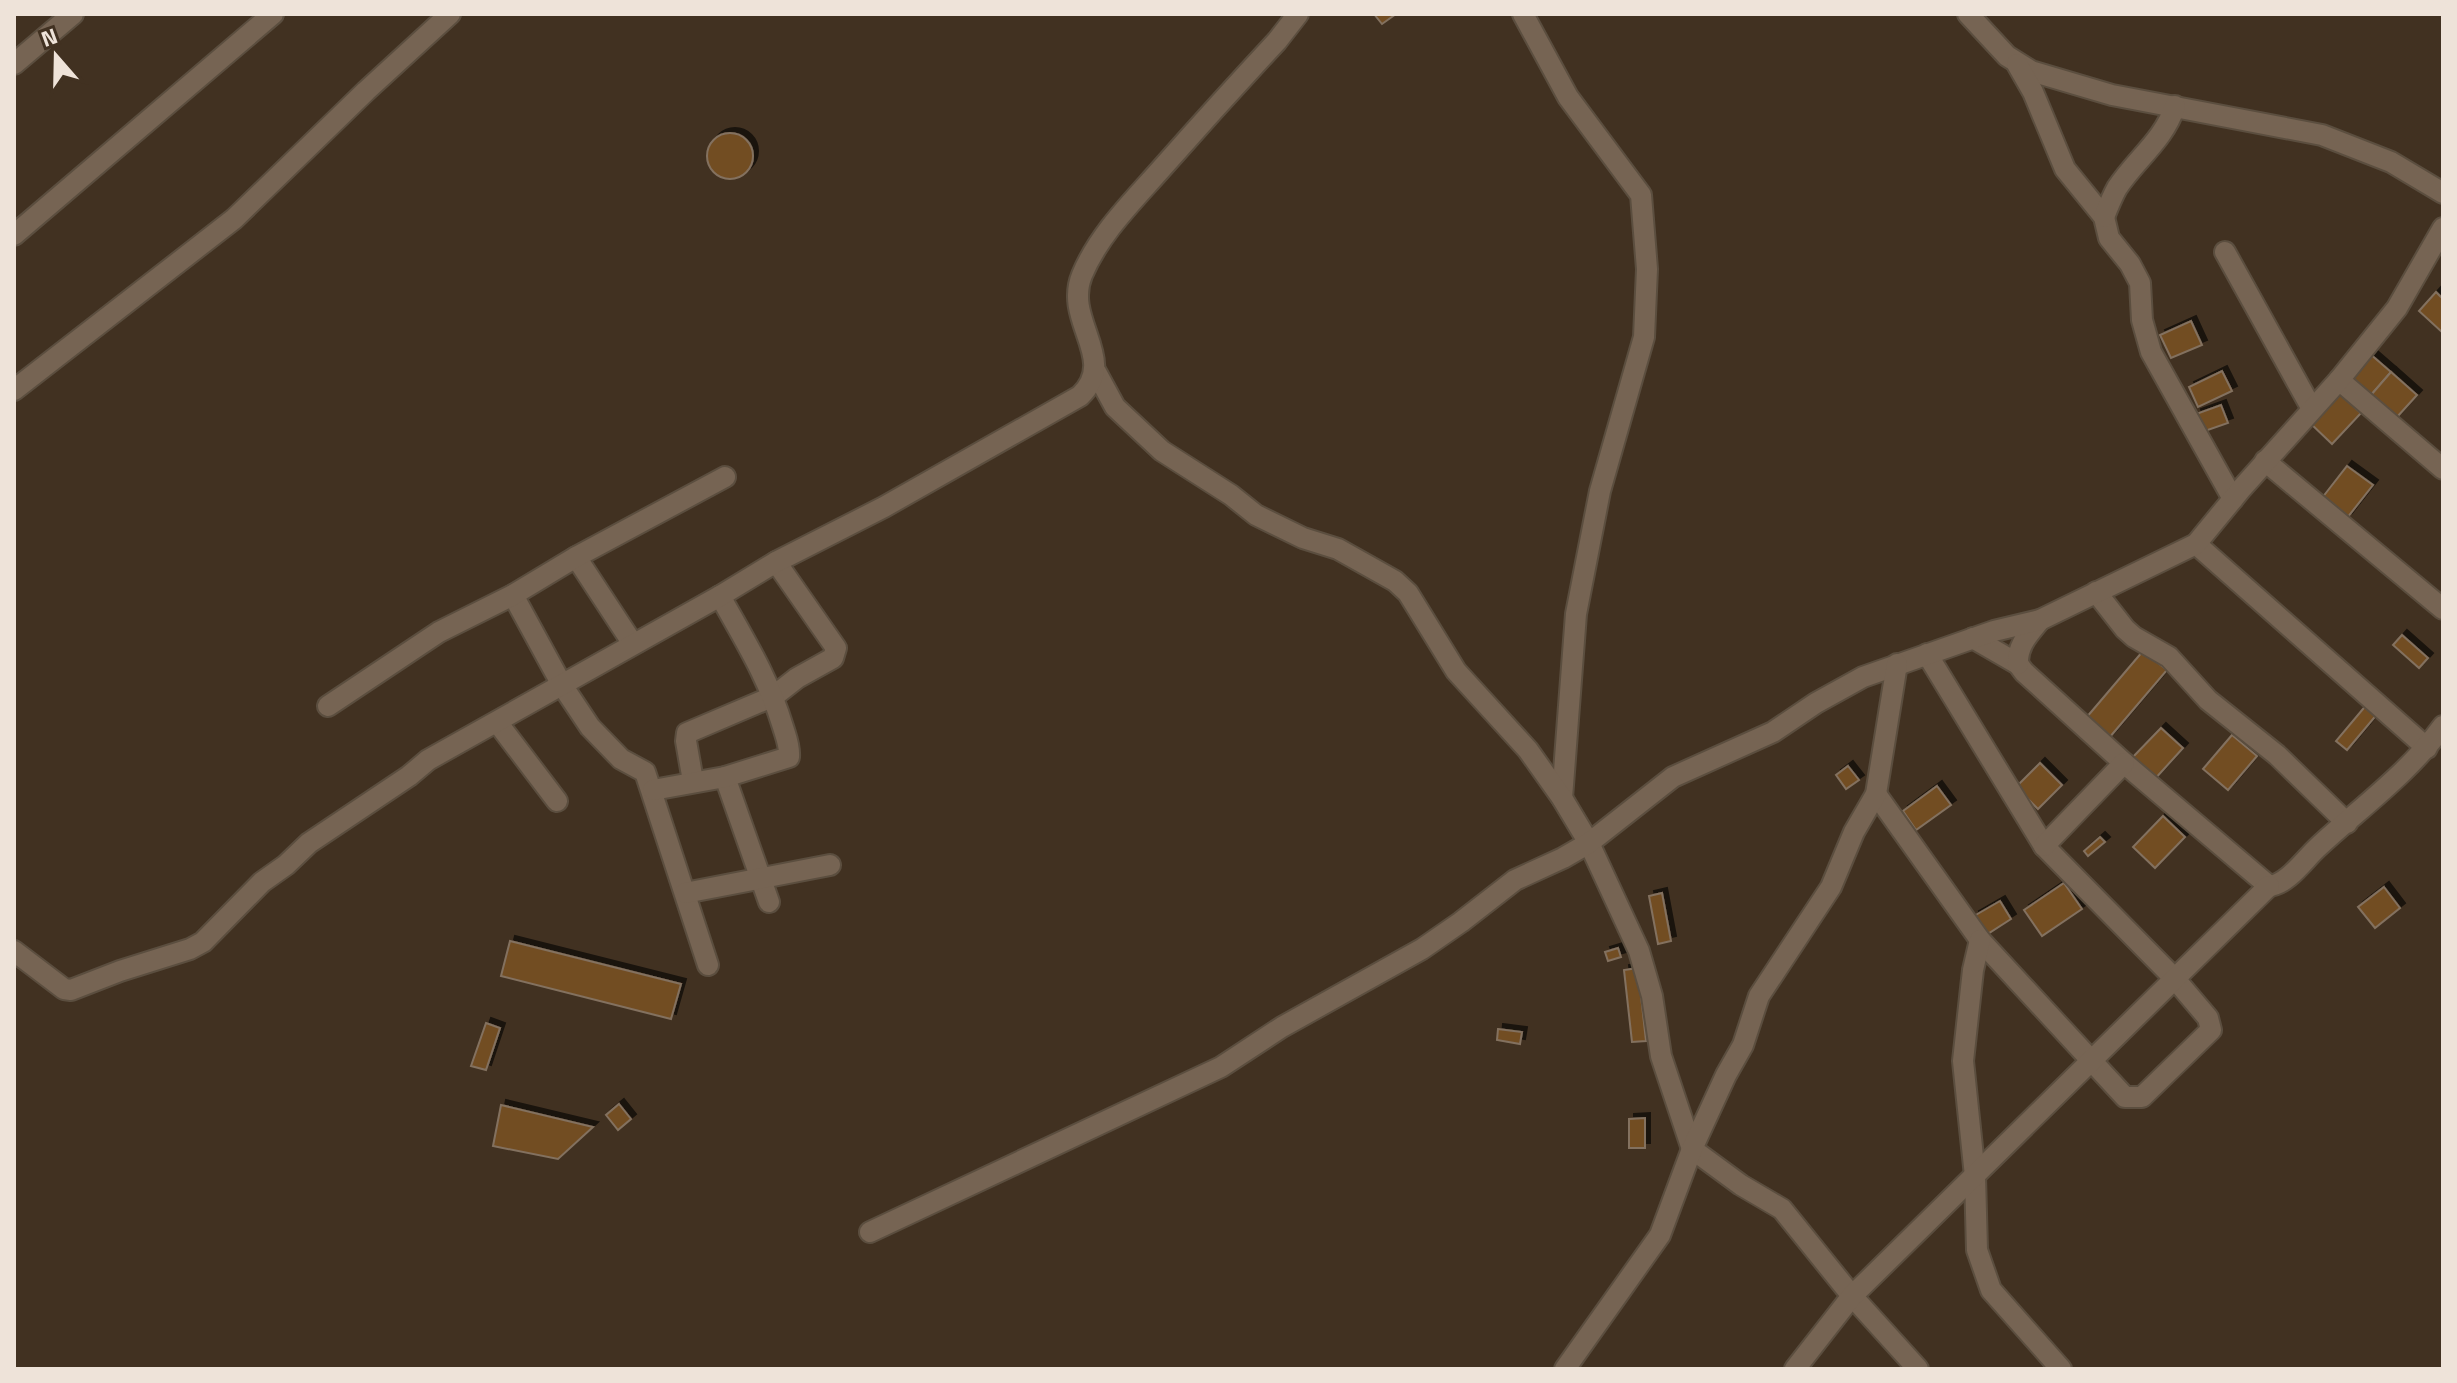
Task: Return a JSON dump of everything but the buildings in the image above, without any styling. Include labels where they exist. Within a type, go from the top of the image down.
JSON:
[{"type":"street","points":[[14,64],[73,14]]},
{"type":"street","points":[[14,235],[273,14]]},
{"type":"street","points":[[14,390],[234,219],[450,14]]},
{"type":"street","points":[[1298,14],[1121,213],[1090,261],[1078,286],[1078,299],[1096,372],[1115,407],[1162,451],[1231,495],[1256,515],[1303,538],[1338,549],[1395,581],[1417,605],[1431,634],[1456,671],[1528,750],[1589,843],[1639,951],[1652,996],[1661,1056],[1692,1149],[1741,1185],[1782,1209],[1852,1296],[1918,1369]]},
{"type":"street","points":[[1523,14],[1568,97],[1641,195],[1647,269],[1644,337],[1600,491],[1576,614],[1562,798]]},
{"type":"street","points":[[1968,14],[2017,64],[2038,104],[2065,169],[2104,217],[2109,238],[2130,264],[2140,283],[2142,320],[2151,352],[2233,499]]},
{"type":"street","points":[[2017,64],[2112,95],[2322,135],[2391,162],[2443,193]]},
{"type":"street","points":[[2104,217],[2118,187],[2156,142],[2171,120],[2175,106]]},
{"type":"street","points":[[870,1232],[1221,1067],[1282,1027],[1422,949],[1515,880],[1589,843],[1673,777],[1773,732],[1863,677],[1973,638],[2040,620],[2196,544],[2265,461],[2339,380],[2397,308],[2443,228]]},
{"type":"street","points":[[2225,252],[2312,409]]},
{"type":"street","points":[[14,951],[64,989],[71,990],[190,949],[203,942],[262,882],[309,843],[428,760],[776,562],[884,507],[1080,396],[1096,372]]},
{"type":"street","points":[[2339,380],[2443,469]]},
{"type":"street","points":[[2265,461],[2443,609]]},
{"type":"street","points":[[328,706],[439,632],[513,595],[576,557],[725,477]]},
{"type":"street","points":[[2196,544],[2427,748]]},
{"type":"street","points":[[576,557],[633,644]]},
{"type":"street","points":[[693,781],[687,733],[774,696],[836,653],[836,648],[776,562]]},
{"type":"street","points":[[2096,592],[2125,629],[2169,657],[2208,700],[2277,755],[2347,823]]},
{"type":"street","points":[[513,595],[562,685],[590,727],[621,759],[645,772],[708,965]]},
{"type":"street","points":[[653,790],[725,777],[789,757],[790,748],[774,696],[760,665],[720,596]]},
{"type":"street","points":[[2018,664],[2020,646],[2040,620]]},
{"type":"street","points":[[1973,638],[2018,664],[2124,763],[2269,886]]},
{"type":"street","points":[[1876,794],[1980,940],[2125,1097],[2142,1097],[2211,1030],[2208,1018],[2175,979],[2044,846],[1927,654]]},
{"type":"street","points":[[1565,1369],[1660,1235],[1692,1149],[1743,1045],[1759,996],[1831,887],[1854,832],[1876,794],[1897,664]]},
{"type":"street","points":[[497,722],[557,801]]},
{"type":"street","points":[[1795,1369],[1852,1296],[2269,886],[2281,883],[2347,823],[2427,748],[2443,726]]},
{"type":"street","points":[[2044,846],[2124,763]]},
{"type":"street","points":[[725,777],[769,902]]},
{"type":"street","points":[[685,893],[830,865]]},
{"type":"street","points":[[1980,940],[1973,970],[1963,1061],[1975,1176],[1977,1250],[1991,1290],[2061,1369]]}]
